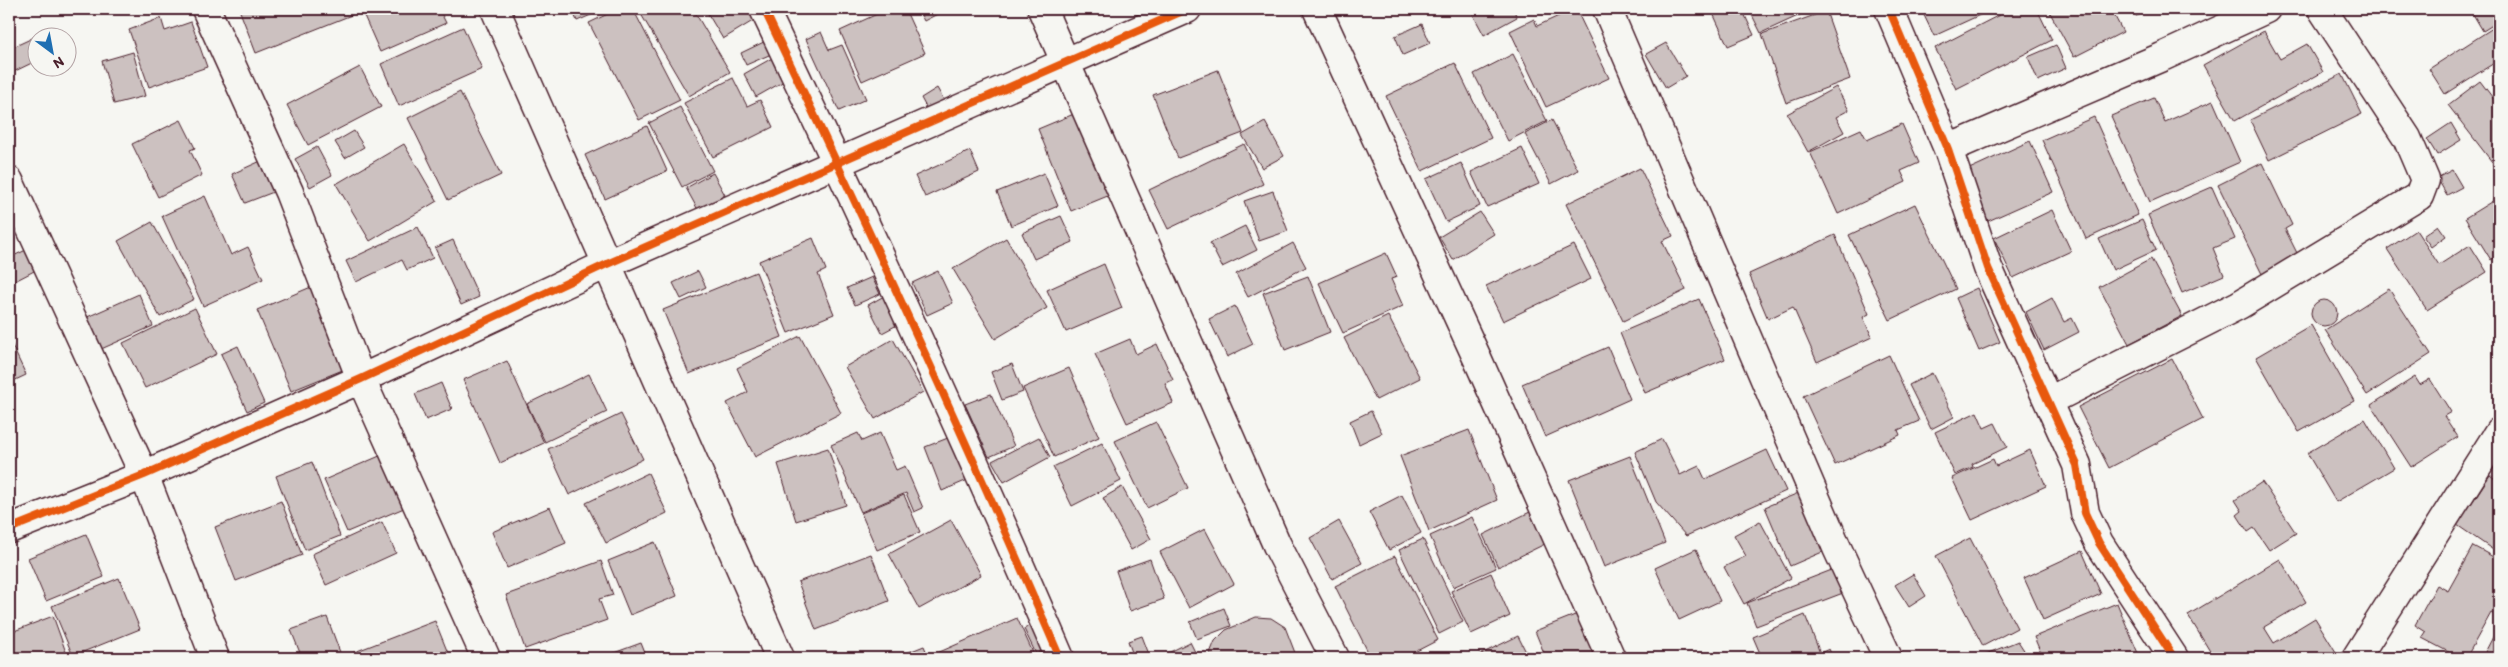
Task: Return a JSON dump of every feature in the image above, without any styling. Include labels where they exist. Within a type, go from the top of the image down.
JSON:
[{"type":"street","points":[[206,9],[289,192],[361,379],[486,658]]},
{"type":"street","points":[[495,9],[780,658]]},
{"type":"street","points":[[764,9],[837,162],[992,499],[1060,658]]},
{"type":"street","points":[[1042,9],[1277,545],[1335,658]]},
{"type":"street","points":[[9,529],[144,475],[361,379],[608,264],[1187,9]]},
{"type":"street","points":[[1316,9],[1478,360],[1611,658]]},
{"type":"street","points":[[1607,9],[1837,548],[1888,658]]},
{"type":"street","points":[[1888,9],[1948,149],[1988,268],[2077,465],[2085,513],[2099,543],[2174,658]]},
{"type":"street","points":[[1948,149],[2162,57],[2266,9]]},
{"type":"street","points":[[2049,401],[2239,306],[2419,196],[2425,180],[2407,138],[2322,9]]},
{"type":"street","points":[[9,181],[144,475],[215,658]]},
{"type":"street","points":[[2356,658],[2499,432]]},
{"type":"building","points":[[239,9],[352,9],[354,14],[256,53]]},
{"type":"building","points":[[361,9],[439,9],[446,23],[380,52]]},
{"type":"building","points":[[572,9],[605,9],[577,21]]},
{"type":"building","points":[[618,9],[633,9],[680,100],[639,120],[589,23]]},
{"type":"building","points":[[638,9],[693,9],[730,72],[689,96]]},
{"type":"building","points":[[705,9],[756,9],[761,16],[723,39]]},
{"type":"building","points":[[888,9],[905,9],[925,53],[862,81],[840,31]]},
{"type":"building","points":[[918,9],[947,9],[924,21]]},
{"type":"building","points":[[1470,9],[1513,9],[1517,17],[1484,35]]},
{"type":"building","points":[[1576,9],[1609,78],[1546,107],[1510,31],[1534,19],[1537,26]]},
{"type":"building","points":[[1711,9],[1742,9],[1754,35],[1728,46]]},
{"type":"building","points":[[1749,9],[1813,9],[1761,33]]},
{"type":"building","points":[[1921,9],[1993,9],[1934,36]]},
{"type":"building","points":[[2011,9],[2037,9],[2052,40],[1956,89],[1935,48]]},
{"type":"building","points":[[2048,9],[2111,9],[2123,32],[2074,57]]},
{"type":"building","points":[[2134,9],[2156,9],[2136,16]]},
{"type":"building","points":[[2470,9],[2499,9],[2499,21],[2483,31]]},
{"type":"building","points":[[1826,11],[1850,79],[1786,103],[1762,34]]},
{"type":"building","points":[[161,18],[165,31],[191,22],[207,67],[149,87],[129,30]]},
{"type":"building","points":[[1422,24],[1430,43],[1403,55],[1395,36]]},
{"type":"building","points":[[2499,24],[2499,60],[2445,94],[2429,69]]},
{"type":"building","points":[[463,27],[482,69],[399,106],[381,64]]},
{"type":"building","points":[[2264,31],[2280,59],[2307,44],[2323,72],[2235,121],[2203,65]]},
{"type":"building","points":[[821,32],[829,50],[842,45],[866,99],[839,111],[806,39]]},
{"type":"building","points":[[770,39],[776,52],[746,65],[741,53]]},
{"type":"building","points":[[28,40],[28,65],[9,74],[9,49]]},
{"type":"building","points":[[1666,43],[1686,76],[1666,88],[1646,54]]},
{"type":"building","points":[[2056,45],[2066,68],[2038,81],[2028,57]]},
{"type":"building","points":[[133,52],[145,96],[114,104],[102,61]]},
{"type":"building","points":[[1513,54],[1547,121],[1508,141],[1474,74]]},
{"type":"building","points":[[774,57],[786,80],[756,97],[744,74]]},
{"type":"building","points":[[1455,63],[1491,138],[1422,171],[1386,96]]},
{"type":"building","points":[[360,67],[381,107],[308,145],[287,105]]},
{"type":"building","points":[[1218,70],[1243,133],[1178,158],[1153,95]]},
{"type":"building","points":[[2342,74],[2362,114],[2269,160],[2250,120]]},
{"type":"building","points":[[733,78],[747,106],[760,100],[773,127],[713,157],[684,103]]},
{"type":"building","points":[[2480,81],[2499,106],[2499,171],[2448,105]]},
{"type":"building","points":[[1836,87],[1849,110],[1836,117],[1844,132],[1808,152],[1787,114]]},
{"type":"building","points":[[937,88],[945,102],[928,111],[921,98]]},
{"type":"building","points":[[460,92],[501,175],[448,200],[408,118]]},
{"type":"building","points":[[2154,98],[2165,122],[2213,101],[2240,162],[2150,202],[2111,116]]},
{"type":"building","points":[[680,107],[713,171],[682,187],[649,123]]},
{"type":"building","points":[[1081,111],[1115,193],[1071,211],[1038,129]]},
{"type":"building","points":[[2094,117],[2138,215],[2086,239],[2042,140]]},
{"type":"building","points":[[181,120],[195,148],[190,150],[202,175],[158,197],[132,144]]},
{"type":"building","points":[[1552,120],[1578,170],[1551,184],[1525,134]]},
{"type":"building","points":[[1265,122],[1284,156],[1262,168],[1242,135]]},
{"type":"building","points":[[2451,123],[2461,140],[2437,155],[2427,139]]},
{"type":"building","points":[[1902,124],[1919,163],[1901,171],[1906,182],[1838,214],[1810,152],[1861,129],[1867,140]]},
{"type":"building","points":[[647,126],[667,171],[605,199],[585,155]]},
{"type":"building","points":[[354,131],[364,147],[345,158],[335,142]]},
{"type":"building","points":[[2030,141],[2053,192],[1988,221],[1965,171]]},
{"type":"building","points":[[404,144],[437,201],[370,241],[336,184]]},
{"type":"building","points":[[1244,144],[1263,184],[1168,229],[1149,190]]},
{"type":"building","points":[[317,147],[332,175],[310,187],[295,159]]},
{"type":"building","points":[[1522,148],[1539,184],[1487,207],[1471,172]]},
{"type":"building","points":[[970,151],[979,172],[925,197],[915,176]]},
{"type":"building","points":[[263,160],[276,191],[245,203],[232,174]]},
{"type":"building","points":[[1461,163],[1480,206],[1446,222],[1426,179]]},
{"type":"building","points":[[2262,163],[2292,225],[2285,229],[2299,257],[2263,276],[2218,185]]},
{"type":"building","points":[[1640,168],[1673,236],[1662,241],[1686,290],[1623,321],[1566,204]]},
{"type":"building","points":[[2452,170],[2462,187],[2447,195],[2437,178]]},
{"type":"building","points":[[713,173],[725,195],[698,210],[686,188]]},
{"type":"building","points":[[1044,173],[1058,206],[1011,226],[997,192]]},
{"type":"building","points":[[2212,187],[2235,239],[2213,248],[2224,275],[2182,293],[2148,215]]},
{"type":"building","points":[[1273,191],[1288,231],[1259,241],[1244,201]]},
{"type":"building","points":[[205,196],[231,255],[248,247],[263,279],[203,306],[162,216]]},
{"type":"building","points":[[2499,197],[2499,255],[2491,260],[2465,218]]},
{"type":"building","points":[[1915,204],[1956,289],[1890,320],[1849,235]]},
{"type":"building","points":[[2052,210],[2071,251],[2013,278],[1994,238]]},
{"type":"building","points":[[1480,212],[1494,234],[1453,260],[1439,237]]},
{"type":"building","points":[[1061,216],[1073,242],[1034,259],[1022,233]]},
{"type":"building","points":[[2142,220],[2156,250],[2113,270],[2099,239]]},
{"type":"building","points":[[152,222],[194,299],[160,317],[118,241]]},
{"type":"building","points":[[2438,225],[2446,236],[2431,247],[2423,236]]},
{"type":"building","points":[[1245,226],[1257,250],[1222,267],[1210,243]]},
{"type":"building","points":[[418,227],[433,258],[407,270],[402,260],[356,282],[346,261]]},
{"type":"building","points":[[2416,230],[2439,265],[2470,245],[2487,272],[2427,310],[2387,249]]},
{"type":"building","points":[[1835,235],[1869,314],[1863,317],[1872,337],[1817,362],[1793,307],[1768,319],[1749,274]]},
{"type":"building","points":[[813,238],[826,270],[818,274],[834,314],[788,333],[759,261]]},
{"type":"building","points":[[1006,238],[1047,308],[995,339],[953,269]]},
{"type":"building","points":[[453,240],[479,297],[461,305],[435,248]]},
{"type":"building","points":[[1293,243],[1306,267],[1248,297],[1236,274]]},
{"type":"building","points":[[1574,245],[1591,279],[1503,321],[1486,286]]},
{"type":"building","points":[[26,250],[36,270],[13,282],[9,273],[9,258]]},
{"type":"building","points":[[1386,253],[1397,277],[1391,279],[1403,306],[1343,333],[1319,283]]},
{"type":"building","points":[[2151,259],[2182,316],[2129,344],[2099,287]]},
{"type":"building","points":[[1104,264],[1122,308],[1066,332],[1047,290]]},
{"type":"building","points":[[698,271],[706,287],[681,299],[673,283]]},
{"type":"building","points":[[938,271],[953,303],[927,315],[912,283]]},
{"type":"building","points":[[756,272],[782,337],[689,374],[663,310]]},
{"type":"building","points":[[1308,276],[1330,332],[1285,350],[1263,293]]},
{"type":"building","points":[[872,277],[880,294],[855,305],[847,288]]},
{"type":"building","points":[[311,287],[345,369],[291,391],[257,310]]},
{"type":"building","points":[[1977,288],[2000,342],[1979,351],[1956,298]]},
{"type":"building","points":[[2389,289],[2431,354],[2367,395],[2325,330]]},
{"type":"building","points":[[139,294],[153,326],[99,350],[85,318]]},
{"type":"building","points":[[884,296],[899,324],[882,333],[868,305]]},
{"type":"building","points":[[2052,298],[2064,322],[2072,318],[2079,332],[2044,350],[2026,312]]},
{"type":"building","points":[[1699,299],[1725,359],[1645,393],[1620,333]]},
{"type":"building","points":[[2324,300],[2333,304],[2337,313],[2333,322],[2324,326],[2315,322],[2311,313],[2315,304]]},
{"type":"building","points":[[1235,306],[1253,344],[1227,357],[1209,319]]},
{"type":"building","points":[[195,308],[217,354],[145,388],[123,343]]},
{"type":"building","points":[[1388,316],[1420,378],[1376,400],[1344,338]]},
{"type":"building","points":[[2311,325],[2354,401],[2299,432],[2256,357]]},
{"type":"building","points":[[800,336],[841,413],[755,457],[727,403],[748,392],[737,368]]},
{"type":"building","points":[[9,339],[26,375],[9,383]]},
{"type":"building","points":[[893,339],[923,392],[875,419],[845,367]]},
{"type":"building","points":[[1130,339],[1136,354],[1157,344],[1173,380],[1165,383],[1173,403],[1127,423],[1095,354]]},
{"type":"building","points":[[238,346],[264,403],[247,411],[221,354]]},
{"type":"building","points":[[1608,347],[1630,399],[1545,437],[1522,384]]},
{"type":"building","points":[[1889,355],[1919,421],[1898,430],[1900,435],[1835,465],[1803,396]]},
{"type":"building","points":[[2172,359],[2203,419],[2109,468],[2078,407]]},
{"type":"building","points":[[507,361],[544,443],[500,463],[463,380]]},
{"type":"building","points":[[1012,364],[1023,392],[1002,400],[991,372]]},
{"type":"building","points":[[1069,368],[1099,437],[1054,457],[1023,388]]},
{"type":"building","points":[[1932,373],[1954,417],[1931,429],[1909,385]]},
{"type":"building","points":[[589,374],[607,412],[545,442],[527,404]]},
{"type":"building","points":[[2415,377],[2420,385],[2430,379],[2451,412],[2444,416],[2458,437],[2411,467],[2371,405]]},
{"type":"building","points":[[441,383],[452,409],[426,420],[415,394]]},
{"type":"building","points":[[991,394],[1014,446],[989,457],[965,404]]},
{"type":"building","points":[[1371,411],[1382,433],[1359,444],[1350,421]]},
{"type":"building","points":[[1977,412],[1984,428],[1995,423],[2007,447],[1972,464],[1973,467],[1955,475],[1935,432]]},
{"type":"building","points":[[621,414],[643,459],[569,495],[548,449]]},
{"type":"building","points":[[2365,419],[2394,468],[2336,502],[2307,453]]},
{"type":"building","points":[[1156,422],[1188,488],[1147,508],[1115,441]]},
{"type":"building","points":[[1469,430],[1497,500],[1429,531],[1400,456]]},
{"type":"building","points":[[858,433],[862,441],[880,433],[896,470],[905,466],[923,508],[914,512],[906,493],[861,512],[831,445]]},
{"type":"building","points":[[953,436],[970,479],[942,491],[925,447]]},
{"type":"building","points":[[1039,437],[1050,457],[1004,482],[992,461]]},
{"type":"building","points":[[1662,439],[1680,475],[1699,466],[1705,479],[1767,450],[1786,491],[1686,536],[1656,502],[1635,452]]},
{"type":"building","points":[[1102,443],[1121,481],[1072,506],[1053,467]]},
{"type":"building","points":[[828,448],[846,505],[796,521],[778,464]]},
{"type":"building","points":[[2030,450],[2046,486],[1972,520],[1952,478],[1993,459],[1996,466]]},
{"type":"building","points":[[382,455],[404,508],[347,532],[324,480]]},
{"type":"building","points":[[1630,456],[1665,543],[1604,567],[1569,480]]},
{"type":"building","points":[[312,462],[340,536],[305,550],[276,476]]},
{"type":"building","points":[[648,473],[667,513],[606,543],[586,503]]},
{"type":"building","points":[[2490,475],[2499,482],[2499,554],[2457,525]]},
{"type":"building","points":[[2262,482],[2296,533],[2269,550],[2254,528],[2248,532],[2237,515],[2242,511],[2235,500]]},
{"type":"building","points":[[1122,487],[1151,539],[1131,550],[1103,498]]},
{"type":"building","points":[[1808,489],[1834,547],[1790,566],[1765,507]]},
{"type":"building","points":[[904,495],[920,532],[877,550],[861,513]]},
{"type":"building","points":[[1402,495],[1421,533],[1389,550],[1369,512]]},
{"type":"building","points":[[281,501],[302,555],[236,581],[215,527]]},
{"type":"building","points":[[550,507],[566,543],[507,568],[492,532]]},
{"type":"building","points":[[1534,510],[1549,542],[1498,567],[1483,535]]},
{"type":"building","points":[[1472,517],[1496,568],[1453,587],[1430,536]]},
{"type":"building","points":[[951,520],[981,575],[919,609],[889,554]]},
{"type":"building","points":[[1339,521],[1362,563],[1332,579],[1310,538]]},
{"type":"building","points":[[1760,521],[1791,578],[1744,604],[1724,567],[1746,556],[1734,535]]},
{"type":"building","points":[[382,522],[396,553],[326,585],[312,554]]},
{"type":"building","points":[[1205,529],[1234,584],[1189,608],[1160,552]]},
{"type":"building","points":[[86,534],[104,577],[46,601],[28,558]]},
{"type":"building","points":[[1970,538],[2017,628],[1983,646],[1936,556]]},
{"type":"building","points":[[1423,539],[1463,622],[1439,634],[1399,550]]},
{"type":"building","points":[[655,542],[677,596],[630,615],[608,561]]},
{"type":"building","points":[[2473,546],[2499,560],[2499,617],[2491,613],[2466,658],[2460,658],[2422,638],[2426,632],[2415,625],[2437,585],[2448,591]]},
{"type":"building","points":[[1696,549],[1720,601],[1679,620],[1655,568]]},
{"type":"building","points":[[2082,551],[2101,594],[2043,620],[2024,578]]},
{"type":"building","points":[[871,554],[889,601],[816,630],[798,582]]},
{"type":"building","points":[[1395,556],[1438,640],[1403,658],[1371,658],[1335,586]]},
{"type":"building","points":[[1150,559],[1164,599],[1130,611],[1116,571]]},
{"type":"building","points":[[2280,559],[2306,602],[2264,627],[2274,643],[2315,618],[2336,652],[2326,658],[2214,658],[2188,615]]},
{"type":"building","points":[[601,561],[613,595],[599,599],[607,620],[525,649],[506,595]]},
{"type":"building","points":[[1842,566],[1851,590],[1756,626],[1747,603]]},
{"type":"building","points":[[1491,573],[1510,616],[1471,634],[1451,591]]},
{"type":"building","points":[[1913,574],[1926,596],[1909,607],[1895,585]]},
{"type":"building","points":[[119,578],[140,629],[73,656],[52,606]]},
{"type":"building","points":[[2117,603],[2140,658],[2043,658],[2034,637]]},
{"type":"building","points":[[1224,608],[1231,626],[1197,639],[1190,622]]},
{"type":"building","points":[[1580,613],[1598,658],[1546,658],[1535,631]]},
{"type":"building","points":[[1805,615],[1820,653],[1829,649],[1833,658],[1762,658],[1753,637]]},
{"type":"building","points":[[53,616],[68,658],[13,658],[9,646],[9,633]]},
{"type":"building","points":[[327,617],[341,655],[331,658],[302,658],[291,630]]},
{"type":"building","points":[[1256,617],[1271,618],[1285,627],[1297,658],[1208,658],[1215,641],[1226,630]]},
{"type":"building","points":[[1017,618],[1034,655],[1027,658],[937,658],[935,654]]},
{"type":"building","points":[[435,621],[450,658],[354,658],[352,653]]},
{"type":"building","points":[[1037,622],[1050,647],[1036,654],[1024,629]]},
{"type":"building","points":[[2494,635],[2499,638],[2499,658],[2482,658]]},
{"type":"building","points":[[1142,636],[1150,657],[1134,658],[1128,641]]},
{"type":"building","points":[[1518,636],[1529,658],[1481,658],[1479,655]]},
{"type":"building","points":[[2018,641],[2029,658],[1976,658]]},
{"type":"building","points":[[1190,642],[1198,658],[1158,658]]},
{"type":"building","points":[[641,643],[647,658],[600,658]]},
{"type":"building","points":[[924,646],[929,658],[894,658]]},
{"type":"cycle path","points":[[764,9],[915,332],[1060,658]]},
{"type":"cycle path","points":[[9,529],[144,475],[361,379],[607,264],[1187,9]]},
{"type":"cycle path","points":[[1889,9],[1948,149],[1988,268],[2077,465],[2085,513],[2099,543],[2174,658]]}]
